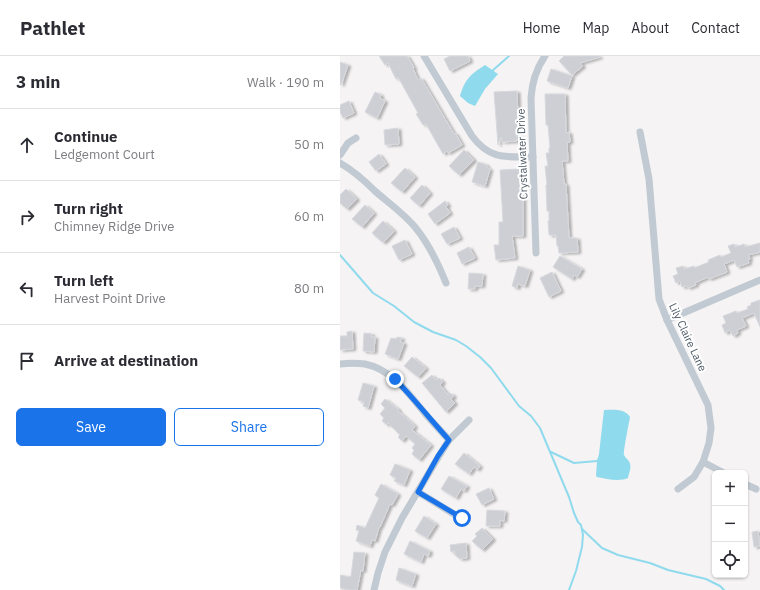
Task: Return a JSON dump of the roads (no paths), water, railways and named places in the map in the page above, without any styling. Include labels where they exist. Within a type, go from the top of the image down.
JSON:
[{"type":"street","points":[[424,56],[472,136],[482,148],[495,155],[503,157],[533,157]]},
{"type":"street","name":"Crystalwater Drive","points":[[536,253],[531,98],[532,84],[538,68],[545,56]]},
{"type":"street","name":"Lily Claire Lane","points":[[640,132],[649,179],[659,299],[667,320],[708,404],[711,428],[709,443],[703,462],[694,477],[678,490]]},
{"type":"street","points":[[340,155],[348,143],[356,138]]},
{"type":"street","points":[[340,163],[356,174],[402,213],[414,226],[439,266],[446,283]]},
{"type":"street","points":[[667,320],[760,280]]},
{"type":"street","points":[[340,364],[364,364],[379,368],[388,374],[413,397],[428,418],[449,440]]},
{"type":"street","points":[[374,590],[385,552],[400,523],[438,456],[449,440],[470,420]]},
{"type":"street","points":[[703,462],[718,470]]},
{"type":"street","points":[[748,485],[756,489]]},
{"type":"street","points":[[418,492],[462,518]]},
{"type":"water","points":[[485,65],[498,74],[485,89],[475,106],[468,103],[460,96],[464,85],[469,78]]},
{"type":"water","points":[[604,410],[622,411],[630,417],[624,453],[630,467],[628,478],[613,480],[596,476]]},
{"type":"waterway","points":[[492,71],[509,56]]},
{"type":"waterway","points":[[340,255],[373,293],[394,306],[414,322],[433,332],[456,340],[480,357],[491,368],[519,406],[531,416],[540,428],[569,497],[574,513],[581,525],[583,535],[582,547],[576,571],[569,590]]},
{"type":"waterway","points":[[551,452],[574,463],[597,461],[599,459]]},
{"type":"waterway","points":[[582,529],[602,548],[618,555],[650,563],[668,570],[706,579],[720,586],[724,590]]}]
